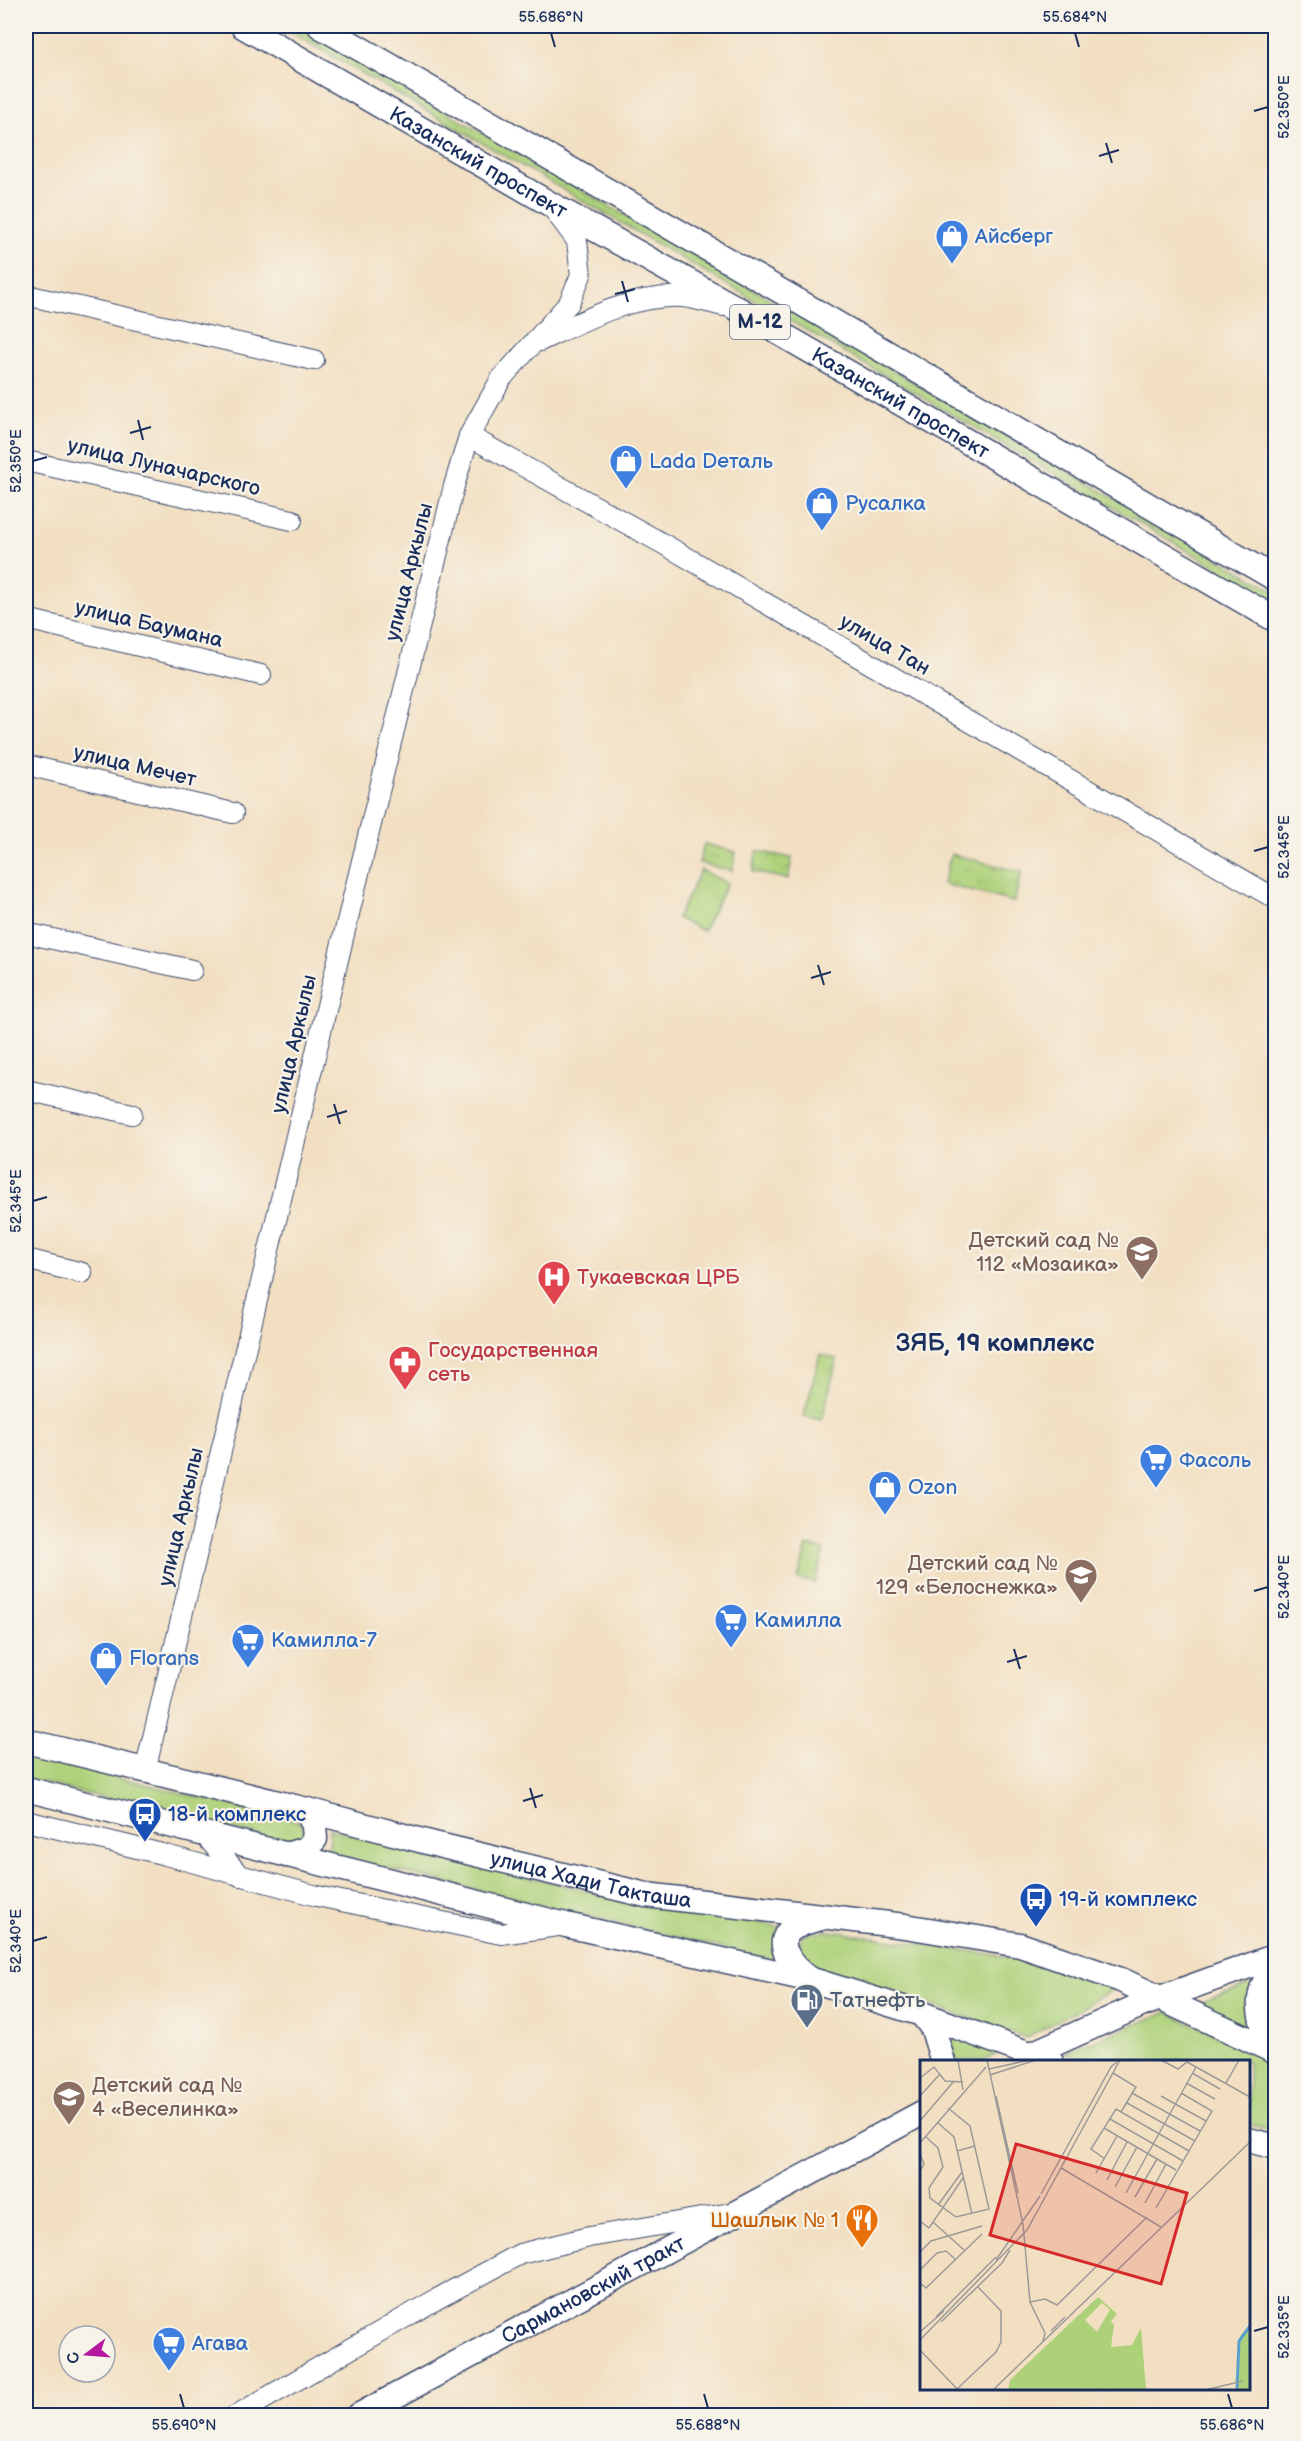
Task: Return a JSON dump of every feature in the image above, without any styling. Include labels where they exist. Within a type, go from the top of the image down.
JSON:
[{"type":"main road","name":"Казанский проспект","points":[[243,26],[1275,620]]},
{"type":"main road","name":"Казанский проспект","points":[[320,26],[541,151],[810,310],[1275,579]]},
{"type":"main road","name":"улица Хади Такташа","points":[[26,1741],[646,1895],[905,1926],[1020,1944],[1096,1970],[1160,1997],[1274,2052]]},
{"type":"main road","points":[[26,1789],[566,1925],[812,1980],[922,2013],[1033,2059],[1160,1997],[1275,1956]]},
{"type":"main road","points":[[286,1854],[306,1849],[315,1839],[314,1826],[307,1810]]},
{"type":"main road","points":[[812,1980],[799,1971],[787,1958],[784,1946],[788,1933],[797,1926],[822,1917]]},
{"type":"main road","points":[[1274,2052],[1264,2030],[1258,2004],[1267,1976],[1275,1966]]},
{"type":"main road","points":[[922,2013],[933,2028],[943,2060]]},
{"type":"main road","name":"Сармановский тракт","points":[[358,2415],[920,2114]]},
{"type":"main road","points":[[1250,2141],[1275,2147]]},
{"type":"street","name":"улица Аркылы","points":[[145,1771],[346,926],[454,486],[470,436],[501,379],[569,303],[581,275],[577,241],[550,204]]},
{"type":"street","points":[[26,295],[314,360]]},
{"type":"street","points":[[529,346],[587,318],[635,302],[681,297],[738,309]]},
{"type":"street","name":"улица Тан","points":[[470,436],[667,546],[1275,899]]},
{"type":"street","name":"улица Луначарского","points":[[26,461],[292,520]]},
{"type":"street","name":"улица Баумана","points":[[26,619],[261,675]]},
{"type":"street","name":"улица Мечет","points":[[26,765],[233,813]]},
{"type":"street","points":[[26,933],[192,970]]},
{"type":"street","points":[[26,1090],[132,1114]]},
{"type":"street","points":[[26,1259],[82,1273]]},
{"type":"street","points":[[26,1821],[317,1896],[501,1934],[566,1925]]},
{"type":"street","points":[[204,1834],[240,1876]]},
{"type":"street","points":[[235,2415],[520,2254],[589,2237],[736,2212]]},
{"type":"green space","points":[[280,26],[297,26],[1275,591],[1275,601]]},
{"type":"green space","points":[[704,844],[736,852],[732,871],[699,863]]},
{"type":"green space","points":[[757,851],[792,858],[788,879],[753,872]]},
{"type":"green space","points":[[951,854],[1022,872],[1014,902],[943,884]]},
{"type":"green space","points":[[701,870],[727,883],[703,931],[677,918]]},
{"type":"green space","points":[[820,1354],[837,1359],[822,1420],[804,1416]]},
{"type":"green space","points":[[807,1546],[824,1550],[815,1583],[798,1579]]},
{"type":"green space","points":[[26,1755],[301,1822],[305,1833],[297,1845],[26,1779]]},
{"type":"green space","points":[[329,1829],[647,1905],[738,1918],[783,1928],[775,1951],[776,1961],[323,1853],[330,1841]]},
{"type":"green space","points":[[830,1931],[1044,1962],[1116,1988],[1027,2038],[925,2003],[814,1970],[797,1952],[801,1940],[808,1934]]},
{"type":"green space","points":[[1257,1981],[1260,2038],[1192,2006]]},
{"type":"green space","points":[[1167,2012],[1275,2062],[1275,2131],[1250,2124],[1250,2060],[1081,2060],[1064,2052]]},
{"type":"green space","points":[[943,2031],[1004,2050],[986,2060],[952,2060]]},
{"type":"place","name":"Айсберг","points":[[952,265]]},
{"type":"place","name":"Lada Dеталь","points":[[626,490]]},
{"type":"place","name":"Русалка","points":[[822,532]]},
{"type":"place","name":"Детский сад № 112 «Мозаика»","points":[[1142,1281]]},
{"type":"place","name":"Тукаевская ЦРБ","points":[[554,1306]]},
{"type":"place","name":"Государственная сеть","points":[[405,1391]]},
{"type":"place","name":"Фасоль","points":[[1156,1489]]},
{"type":"place","name":"Ozon","points":[[885,1516]]},
{"type":"place","name":"Детский сад № 129 «Белоснежка»","points":[[1081,1604]]},
{"type":"place","name":"Камилла","points":[[731,1649]]},
{"type":"place","name":"Камилла-7","points":[[248,1669]]},
{"type":"place","name":"Florans","points":[[106,1687]]},
{"type":"place","name":"18-й комплекс","points":[[145,1843]]},
{"type":"place","name":"19-й комплекс","points":[[1036,1928]]},
{"type":"place","name":"Татнефть","points":[[807,2029]]},
{"type":"place","name":"Детский сад № 4 «Веселинка»","points":[[69,2126]]},
{"type":"place","name":"Шашлык № 1","points":[[862,2249]]},
{"type":"place","name":"Агава","points":[[169,2372]]},
{"type":"district","name":"ЗЯБ, 19 комплекс","points":[[995,1343]]}]
